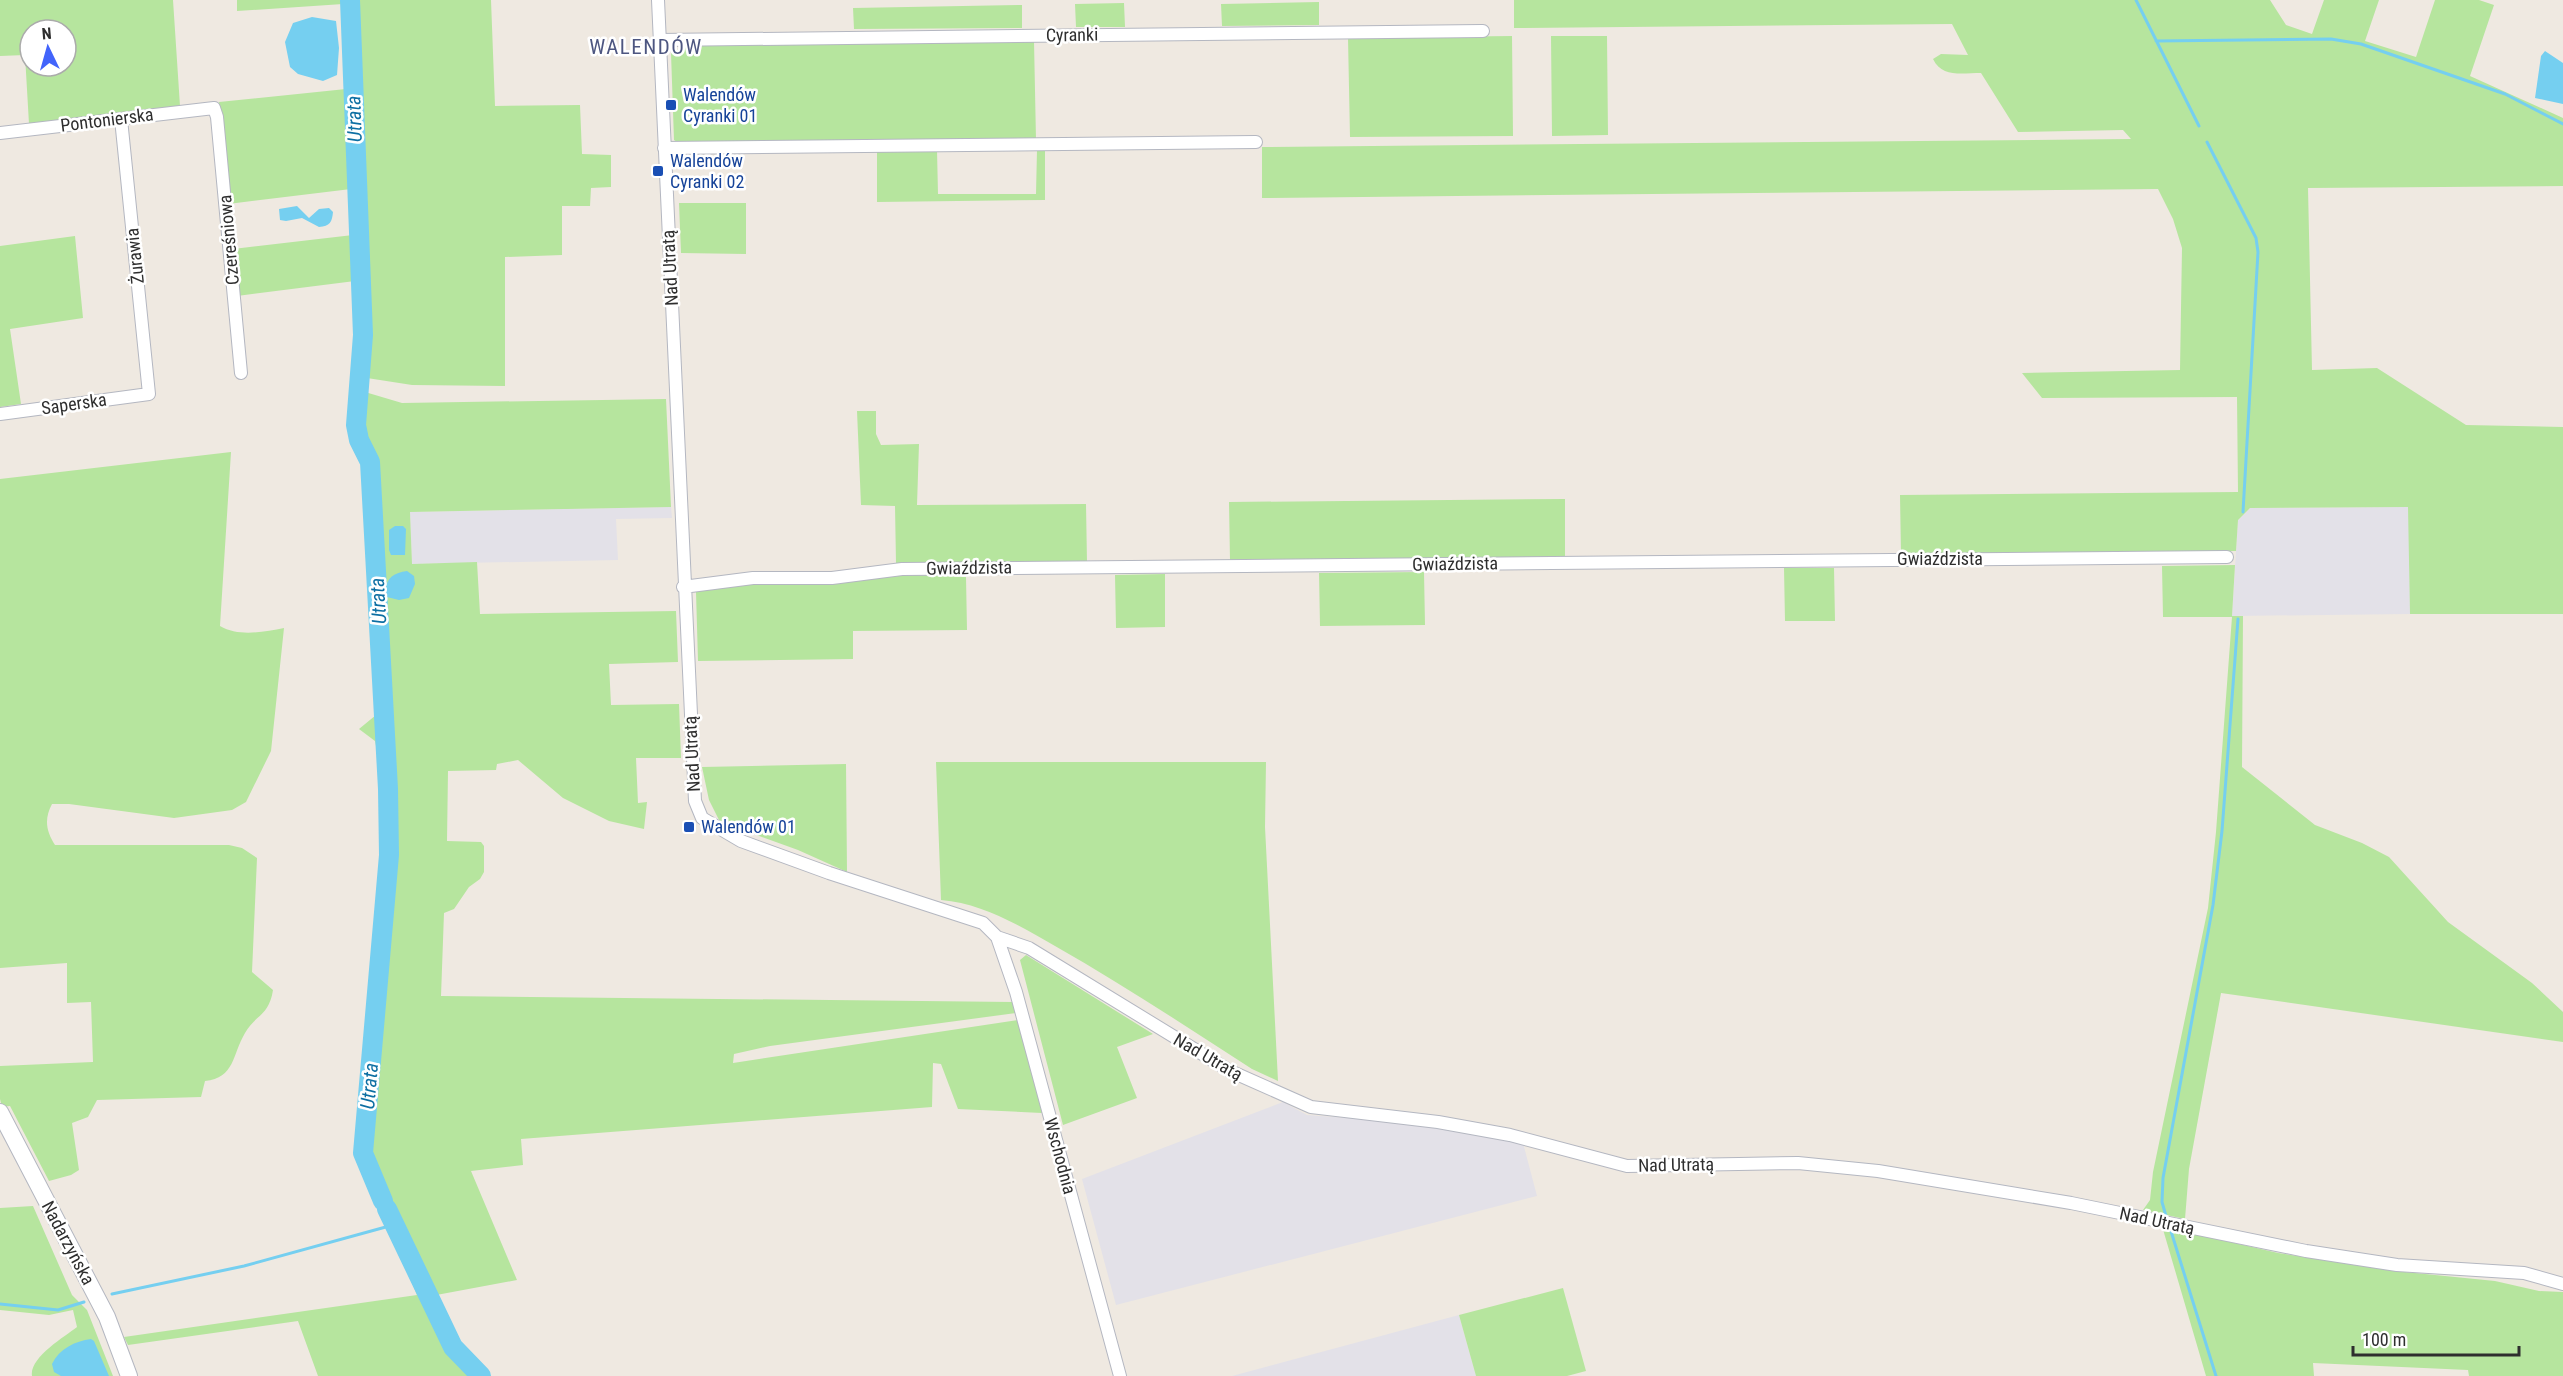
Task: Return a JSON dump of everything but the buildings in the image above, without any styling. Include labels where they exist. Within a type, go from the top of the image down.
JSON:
[{"type":"street","name":"Nad Utratą","points":[[658,0],[677,391],[683,587],[695,801],[702,818],[741,841],[829,873],[983,923],[997,937],[1029,948],[1230,1071],[1311,1107],[1438,1122],[1510,1134],[1627,1166],[1798,1163],[1878,1171],[2080,1204],[2306,1251],[2397,1265],[2524,1273],[2563,1284]]},
{"type":"street","name":"Cyranki","points":[[660,39],[1483,31]]},
{"type":"street","name":"Pontonierska","points":[[0,133],[214,108]]},
{"type":"street","name":"Czereśniowa","points":[[214,108],[217,117],[241,373]]},
{"type":"street","name":"Żurawia","points":[[121,119],[149,394]]},
{"type":"street","points":[[664,148],[1256,142]]},
{"type":"street","name":"Saperska","points":[[0,414],[149,394]]},
{"type":"street","name":"Gwiaździsta","points":[[683,587],[753,578],[832,578],[902,568],[2227,557]]},
{"type":"street","name":"Wschodnia","points":[[997,937],[1016,992],[1120,1376]]},
{"type":"street","name":"Nadarzyńska","points":[[0,1112],[107,1317],[129,1376]]},
{"type":"shaded area","points":[[671,507],[672,518],[616,519],[618,560],[412,564],[410,512]]},
{"type":"shaded area","points":[[2409,507],[2410,614],[2232,616],[2238,520],[2250,508]]},
{"type":"shaded area","points":[[1283,1102],[1307,1115],[1402,1122],[1523,1143],[1537,1196],[1116,1305],[1082,1179]]},
{"type":"shaded area","points":[[1459,1315],[1476,1376],[1232,1376]]},
{"type":"green space","points":[[0,0],[173,0],[180,106],[29,124],[26,78],[78,78],[78,18],[18,18],[18,55],[0,56]]},
{"type":"green space","points":[[237,0],[491,0],[495,106],[580,105],[582,154],[611,155],[611,187],[591,188],[590,206],[562,206],[562,255],[505,257],[505,386],[412,385],[367,378],[365,392],[402,403],[666,399],[671,507],[410,512],[412,564],[477,562],[480,614],[676,611],[678,662],[609,664],[611,705],[679,704],[681,758],[636,758],[638,803],[647,802],[644,829],[609,821],[563,798],[518,760],[497,764],[496,770],[448,771],[447,841],[481,842],[484,846],[484,872],[480,879],[469,887],[454,909],[444,913],[441,996],[1013,1002],[1016,1013],[770,1046],[734,1054],[733,1063],[1018,1020],[1042,1113],[958,1109],[941,1064],[933,1063],[932,1107],[521,1139],[523,1165],[471,1171],[517,1280],[431,1296],[458,1342],[491,1376],[318,1376],[298,1321],[128,1345],[124,1337],[417,1295],[359,1153],[382,856],[380,765],[375,741],[359,729],[376,715],[366,472],[351,433],[356,377],[355,281],[237,296],[233,249],[353,235],[351,189],[228,204],[219,102],[346,89],[343,4],[237,11]]},
{"type":"green space","points":[[1514,0],[2270,0],[2286,25],[2312,34],[2324,0],[2379,0],[2365,41],[2416,57],[2435,0],[2479,0],[2494,5],[2470,76],[2563,118],[2563,186],[2308,188],[2312,370],[2377,368],[2466,425],[2563,427],[2563,614],[2410,614],[2408,507],[2250,508],[2238,520],[2236,551],[1901,554],[1900,495],[2238,492],[2237,397],[2042,398],[2022,373],[2180,370],[2182,248],[2173,219],[2158,189],[1262,198],[1262,147],[2131,139],[2123,130],[2018,132],[1981,73],[1947,72],[1933,59],[1941,54],[1968,55],[1952,24],[1514,28]]},
{"type":"green space","points":[[1319,2],[1319,25],[1222,26],[1221,4]]},
{"type":"green space","points":[[1124,3],[1125,27],[1076,27],[1075,4]]},
{"type":"green space","points":[[1022,5],[1022,28],[854,29],[853,8]]},
{"type":"green space","points":[[1512,36],[1513,136],[1350,137],[1348,38]]},
{"type":"green space","points":[[1551,36],[1607,36],[1608,135],[1552,136]]},
{"type":"green space","points":[[1034,41],[1036,140],[680,144],[674,140],[671,53],[681,48],[699,45]]},
{"type":"green space","points":[[937,150],[938,194],[1036,194],[1037,150],[1045,150],[1045,200],[877,202],[877,152]]},
{"type":"green space","points":[[679,203],[746,203],[746,254],[681,253]]},
{"type":"green space","points":[[75,236],[83,318],[10,329],[21,404],[0,407],[0,246]]},
{"type":"green space","points":[[857,411],[876,411],[876,434],[881,445],[919,444],[917,505],[1086,504],[1087,562],[896,563],[895,506],[861,505]]},
{"type":"green space","points":[[231,452],[220,626],[243,633],[284,628],[271,751],[246,802],[232,810],[174,818],[69,804],[52,804],[47,825],[55,845],[229,845],[242,848],[257,858],[252,972],[273,990],[271,999],[265,1010],[245,1033],[227,1070],[215,1079],[205,1081],[201,1097],[97,1100],[88,1117],[72,1123],[79,1170],[71,1175],[49,1181],[10,1106],[2,1107],[0,1066],[93,1062],[91,1002],[67,1003],[67,963],[0,968],[0,479]]},
{"type":"green space","points":[[1565,499],[1565,557],[1230,560],[1229,502]]},
{"type":"green space","points":[[2235,565],[2232,616],[2243,616],[2242,767],[2315,825],[2362,843],[2389,857],[2448,922],[2532,983],[2563,1012],[2563,1042],[2221,993],[2189,1169],[2185,1219],[2143,1210],[2150,1200],[2153,1172],[2208,908],[2232,617],[2163,617],[2162,566]]},
{"type":"green space","points":[[1784,568],[1834,568],[1835,621],[1785,621]]},
{"type":"green space","points":[[1424,572],[1425,625],[1320,626],[1319,573]]},
{"type":"green space","points":[[1165,574],[1165,627],[1116,628],[1115,575]]},
{"type":"green space","points":[[915,575],[966,577],[967,630],[853,631],[853,659],[698,661],[696,592],[734,586],[831,582]]},
{"type":"green space","points":[[936,762],[1266,762],[1265,827],[1278,1081],[1252,1069],[1080,960],[1028,931],[986,911],[941,900]]},
{"type":"green space","points":[[846,764],[847,872],[798,850],[720,822],[709,800],[702,767]]},
{"type":"green space","points":[[1026,955],[1153,1034],[1117,1047],[1137,1098],[1063,1125],[1020,960]]},
{"type":"green space","points":[[33,1206],[72,1295],[87,1310],[113,1376],[32,1376],[36,1362],[41,1355],[77,1327],[73,1310],[49,1315],[0,1310],[0,1208]]},
{"type":"green space","points":[[2162,1226],[2278,1253],[2405,1272],[2495,1281],[2539,1291],[2563,1292],[2563,1376],[2469,1376],[2468,1370],[2313,1363],[2314,1376],[2206,1376]]},
{"type":"green space","points":[[1563,1288],[1586,1371],[1567,1376],[1476,1376],[1459,1315]]},
{"type":"water","points":[[312,17],[336,21],[339,48],[337,75],[323,81],[298,74],[290,67],[285,42],[293,23]]},
{"type":"water","points":[[2545,51],[2563,63],[2563,104],[2535,98],[2541,56]]},
{"type":"water","points":[[297,206],[309,218],[319,209],[329,208],[333,212],[331,221],[326,226],[319,227],[302,218],[280,220],[279,209]]},
{"type":"water","points":[[395,526],[403,526],[406,529],[405,555],[391,555],[389,550],[389,530]]},
{"type":"water","points":[[407,571],[414,576],[415,584],[409,598],[399,600],[387,597],[386,586],[390,578]]},
{"type":"water","points":[[91,1339],[94,1341],[109,1376],[61,1376],[54,1372],[52,1364],[63,1350],[73,1344]]},
{"type":"waterway","name":"Utrata","points":[[350,0],[363,335],[356,425],[359,440],[370,462],[388,789],[389,855],[363,1153],[383,1201]]},
{"type":"waterway","points":[[2136,0],[2199,126]]},
{"type":"waterway","points":[[2156,41],[2331,39],[2361,44],[2505,94],[2563,124]]},
{"type":"waterway","points":[[2207,142],[2256,238],[2258,252],[2243,512]]},
{"type":"waterway","points":[[2166,1216],[2162,1202],[2163,1178],[2213,905],[2222,831],[2238,619]]},
{"type":"waterway","name":"Utrata","points":[[387,1209],[453,1347],[481,1376]]},
{"type":"waterway","points":[[112,1294],[244,1266],[393,1225]]},
{"type":"waterway","points":[[2170,1228],[2216,1376]]},
{"type":"waterway","points":[[0,1304],[58,1310],[84,1302]]},
{"type":"place","name":"Walendów Cyranki 01","points":[[671,105]]},
{"type":"place","name":"Walendów Cyranki 02","points":[[658,171]]},
{"type":"place","name":"Walendów 01","points":[[689,827]]},
{"type":"district","name":"WALENDÓW","points":[[646,47]]}]
